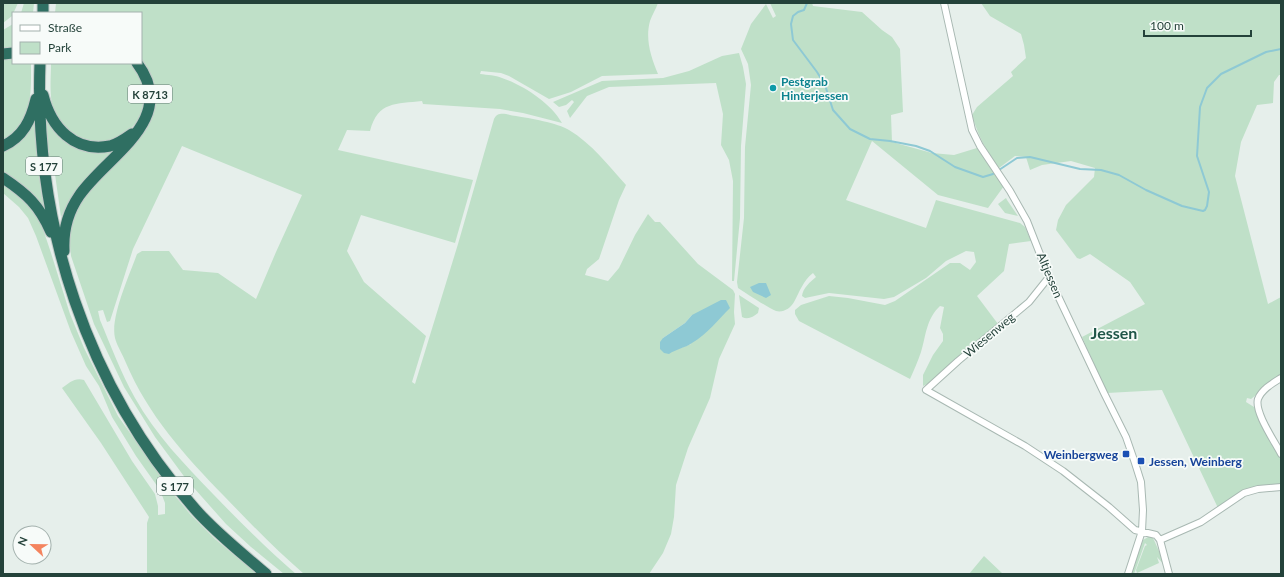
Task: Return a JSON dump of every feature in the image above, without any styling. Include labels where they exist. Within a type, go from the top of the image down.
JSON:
[{"type":"highway","name":"S 177","points":[[40,64],[40,126],[54,227],[77,308],[89,340],[126,415],[175,485],[220,535],[266,574]]},
{"type":"highway","name":"K 8713","points":[[138,64],[147,78],[150,96],[148,111],[141,127]]},
{"type":"highway","points":[[40,83],[44,100],[56,126],[64,134],[81,144],[92,147],[111,146],[121,142],[141,127]]},
{"type":"highway","points":[[3,146],[12,142],[29,122],[40,83]]},
{"type":"highway","points":[[64,266],[65,236],[72,207],[85,188],[124,149],[141,127]]},
{"type":"highway","points":[[3,178],[21,190],[33,201],[47,223],[59,248]]},
{"type":"street","name":"Altjessen","points":[[944,3],[972,130],[992,166],[1027,221],[1049,277],[1126,436],[1140,482],[1143,510],[1142,531],[1128,574]]},
{"type":"street","name":"Wiesenweg","points":[[1049,277],[1029,302],[958,361],[926,390],[1025,446],[1063,471],[1109,507],[1135,530],[1142,531]]},
{"type":"street","points":[[1281,378],[1266,389],[1258,400],[1260,415],[1281,454]]},
{"type":"street","points":[[1274,441],[1281,437]]},
{"type":"street","points":[[1160,540],[1201,522],[1244,493],[1258,489],[1281,487]]},
{"type":"street","points":[[1142,531],[1156,535],[1160,540],[1169,574]]},
{"type":"green space","points":[[3,3],[18,3],[14,12],[12,12],[12,16],[3,23]]},
{"type":"green space","points":[[24,3],[34,3],[33,12],[21,12]]},
{"type":"green space","points":[[56,3],[658,3],[650,21],[648,41],[658,74],[602,76],[571,92],[549,99],[509,76],[501,73],[481,71],[480,74],[499,77],[527,90],[544,102],[562,123],[500,109],[423,104],[422,101],[404,103],[389,106],[383,109],[373,121],[370,131],[347,130],[338,150],[473,180],[455,243],[361,215],[347,251],[364,282],[426,336],[412,382],[415,384],[458,244],[494,119],[496,116],[501,114],[543,121],[564,127],[585,141],[626,185],[619,200],[599,259],[587,269],[585,275],[608,281],[619,268],[635,235],[648,214],[655,222],[660,222],[698,264],[733,290],[735,294],[735,324],[719,359],[710,398],[688,448],[676,485],[674,517],[671,534],[663,553],[649,574],[304,574],[283,555],[209,481],[169,434],[145,400],[115,338],[114,329],[118,307],[137,254],[142,251],[169,251],[183,270],[218,273],[256,299],[302,195],[182,146],[133,249],[110,321],[107,322],[103,310],[98,311],[100,320],[125,379],[143,411],[161,437],[233,515],[296,574],[284,574],[226,524],[186,479],[155,437],[124,387],[94,324],[71,256],[69,236],[71,225],[80,200],[136,143],[146,129],[152,114],[153,83],[147,69],[142,63],[142,12],[55,12]],"holes":[[[692,315],[691,344],[675,350],[663,338],[685,323]]]},
{"type":"green space","points":[[770,3],[812,3],[813,6],[862,12],[892,37],[900,49],[903,112],[891,115],[892,142],[932,153],[954,155],[977,148],[1004,186],[988,208],[938,195],[872,141],[846,200],[926,228],[936,200],[1020,223],[1025,227],[1031,241],[1009,244],[1004,271],[977,296],[998,324],[929,383],[923,386],[923,375],[933,355],[943,341],[943,334],[940,328],[944,307],[940,306],[935,311],[929,322],[921,352],[910,379],[799,321],[795,314],[795,310],[801,305],[829,296],[885,305],[895,301],[950,263],[960,263],[970,270],[976,262],[974,252],[966,251],[946,261],[926,278],[894,297],[884,299],[829,293],[805,298],[802,296],[805,288],[816,277],[813,273],[804,283],[793,304],[786,310],[781,311],[772,309],[738,288],[737,282],[744,218],[745,147],[751,85],[748,64],[741,49],[751,24],[766,4],[773,18],[776,16]]},
{"type":"green space","points":[[981,3],[1281,3],[1281,75],[1279,75],[1274,82],[1273,103],[1257,105],[1241,142],[1235,176],[1268,304],[1281,297],[1281,375],[1263,387],[1251,399],[1247,398],[1246,402],[1254,407],[1281,460],[1281,484],[1242,491],[1218,508],[1162,390],[1107,393],[1082,337],[1145,304],[1130,282],[1090,254],[1080,259],[1077,258],[1056,230],[1058,220],[1066,205],[1094,177],[1095,168],[1071,161],[1042,165],[1030,170],[1026,157],[1015,156],[999,168],[983,143],[972,115],[977,107],[1013,76],[1011,72],[1026,58],[1021,34],[990,16]]},
{"type":"green space","points":[[12,25],[12,48],[3,49],[3,30]]},
{"type":"green space","points":[[739,53],[746,84],[741,146],[740,218],[734,281],[732,281],[733,181],[729,160],[721,145],[723,114],[716,83],[609,87],[587,96],[570,118],[567,111],[574,102],[572,100],[566,105],[559,107],[553,102],[602,81],[663,78],[689,71],[722,56]]},
{"type":"green space","points":[[12,59],[12,64],[31,64],[31,85],[25,117],[13,133],[3,140],[3,60]]},
{"type":"green space","points":[[51,64],[131,64],[141,78],[145,95],[141,115],[128,131],[109,141],[98,142],[74,136],[58,119],[52,105]]},
{"type":"green space","points":[[45,114],[58,136],[74,147],[88,149],[121,145],[70,199],[61,217],[53,160],[48,154]]},
{"type":"green space","points":[[34,120],[41,192],[45,209],[26,188],[3,173],[3,151]]},
{"type":"green space","points":[[3,183],[21,195],[38,214],[70,314],[84,348],[118,416],[171,491],[190,514],[215,539],[257,574],[147,574],[147,523],[149,517],[101,443],[62,388],[75,380],[84,380],[132,461],[155,494],[158,506],[158,515],[165,514],[165,503],[160,490],[136,456],[112,417],[99,386],[86,366],[71,332],[28,218],[19,207],[3,193]]},
{"type":"green space","points":[[1006,198],[1018,216],[1005,213],[998,204]]},
{"type":"green space","points":[[739,295],[759,308],[758,313],[750,318],[742,317]]},
{"type":"green space","points":[[1150,536],[1154,540],[1166,567],[1157,557],[1159,563],[1137,573],[1136,570],[1145,546],[1147,545],[1145,543],[1134,574],[1131,574],[1143,540]]},
{"type":"green space","points":[[984,556],[1003,574],[969,574]]},
{"type":"water","points":[[759,283],[766,283],[771,295],[766,298],[753,292],[750,287]]},
{"type":"water","points":[[721,300],[726,300],[730,308],[703,335],[689,345],[669,354],[664,353],[660,349],[660,342],[663,338],[685,323],[692,315]]},
{"type":"waterway","points":[[807,3],[804,10],[793,16],[791,24],[793,40],[825,85],[833,110],[850,129],[870,139],[916,146],[930,151],[955,167],[983,177],[993,174],[1017,158],[1030,157],[1080,169],[1101,170],[1119,175],[1146,190],[1182,206],[1203,211],[1207,206],[1209,192],[1197,156],[1200,107],[1207,88],[1221,74],[1266,52],[1281,49]]},
{"type":"place","name":"Pestgrab Hinterjessen","points":[[773,88]]},
{"type":"place","name":"Weinbergweg","points":[[1126,454]]},
{"type":"place","name":"Jessen, Weinberg","points":[[1141,461]]},
{"type":"district","name":"Jessen","points":[[1114,332]]}]
